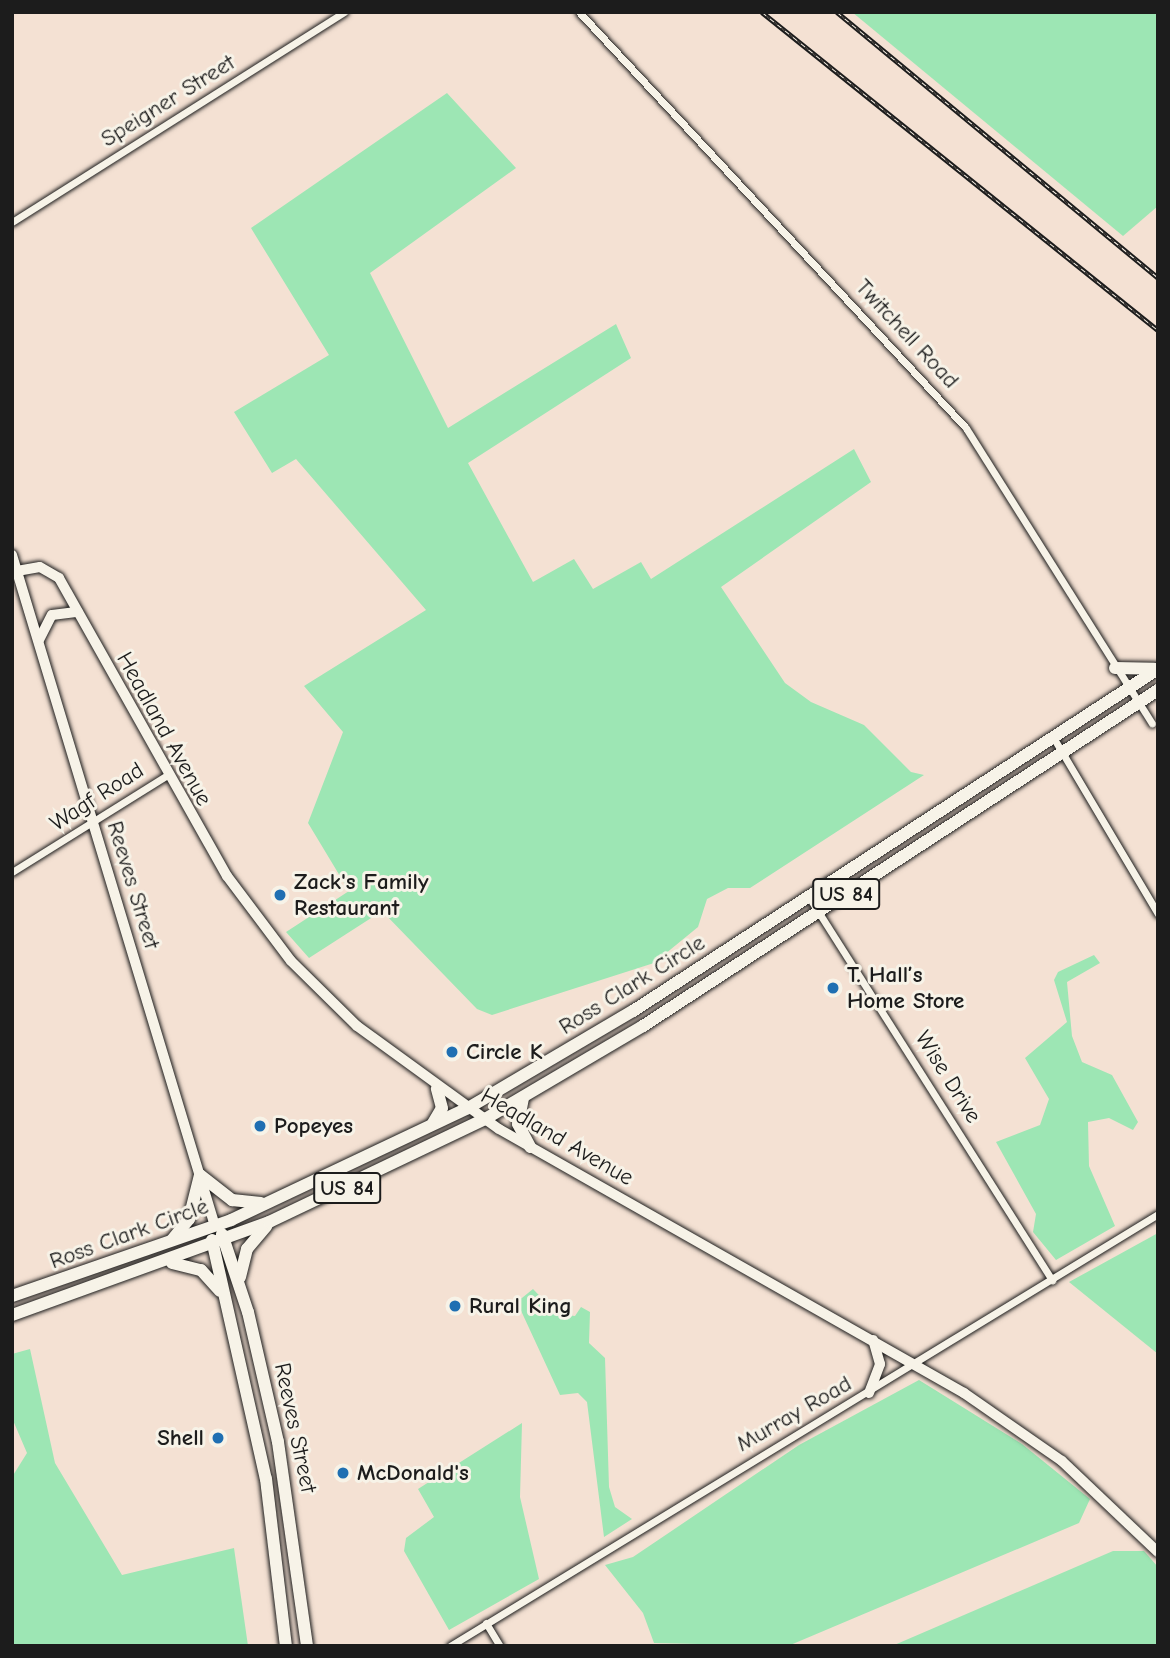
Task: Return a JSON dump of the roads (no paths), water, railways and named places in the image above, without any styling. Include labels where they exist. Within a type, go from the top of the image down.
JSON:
[{"type":"highway","points":[[1115,668],[1158,668]]},
{"type":"highway","name":"Ross Clark Circle","points":[[12,1296],[215,1226],[468,1108],[808,897],[1158,668]]},
{"type":"highway","name":"Ross Clark Circle","points":[[12,1315],[168,1262],[269,1222],[485,1119],[523,1098],[818,912],[1158,690]]},
{"type":"highway","points":[[430,1127],[442,1108],[438,1088]]},
{"type":"highway","points":[[523,1098],[518,1124],[530,1147]]},
{"type":"highway","points":[[169,1243],[189,1219],[200,1175],[232,1200],[268,1203]]},
{"type":"highway","points":[[240,1281],[247,1249],[269,1222]]},
{"type":"highway","name":"Reeves Street","points":[[215,1226],[227,1239],[240,1281],[290,1506],[307,1646]]},
{"type":"highway","name":"Reeves Street","points":[[215,1226],[211,1246],[226,1300],[266,1479],[286,1646]]},
{"type":"highway","points":[[168,1262],[201,1270],[226,1300]]},
{"type":"main road","name":"Reeves Street","points":[[12,555],[215,1226]]},
{"type":"main road","name":"Headland Avenue","points":[[15,571],[33,566],[55,573],[167,775],[227,876],[291,961],[357,1026],[438,1088],[530,1147],[873,1339],[1041,1445],[1158,1552]]},
{"type":"main road","points":[[38,640],[52,615],[78,612]]},
{"type":"main road","points":[[869,1392],[880,1364],[873,1339]]},
{"type":"street","name":"Speigner Street","points":[[12,222],[344,12]]},
{"type":"street","name":"Twitchell Road","points":[[579,12],[966,428],[1152,723]]},
{"type":"street","points":[[1053,737],[1158,914]]},
{"type":"street","name":"Wagf Road","points":[[12,872],[93,825],[167,775]]},
{"type":"street","name":"Wise Drive","points":[[808,897],[1052,1280]]},
{"type":"street","name":"Murray Road","points":[[450,1646],[917,1365],[1158,1214]]},
{"type":"street","points":[[486,1623],[500,1646]]},
{"type":"railway","points":[[762,12],[1158,330]]},
{"type":"railway","points":[[837,12],[1158,278]]},
{"type":"place","name":"Zack's Family Restaurant","points":[[280,895]]},
{"type":"place","name":"T. Hall’s Home Store","points":[[833,988]]},
{"type":"place","name":"Circle K","points":[[452,1052]]},
{"type":"place","name":"Popeyes","points":[[260,1126]]},
{"type":"place","name":"Rural King","points":[[455,1306]]},
{"type":"place","name":"Shell","points":[[218,1438]]},
{"type":"place","name":"McDonald's","points":[[343,1473]]}]
